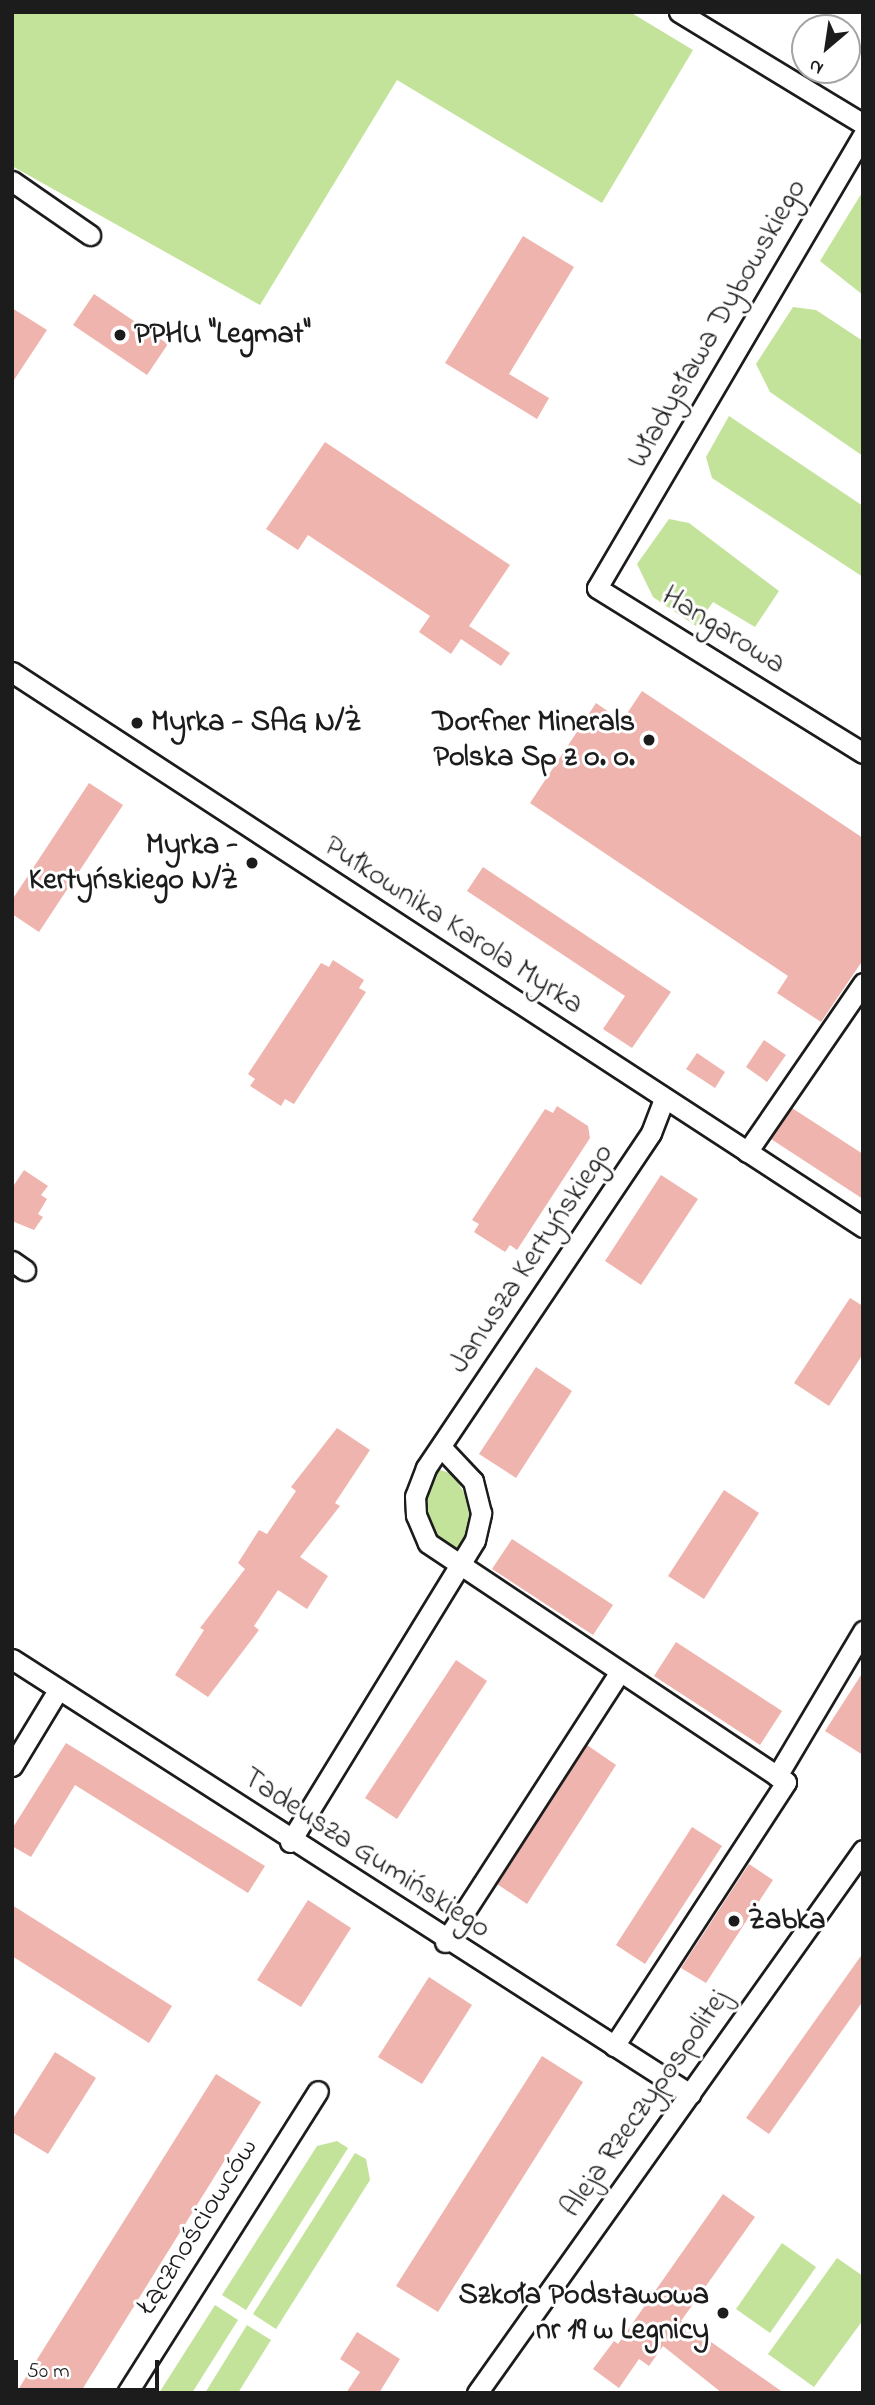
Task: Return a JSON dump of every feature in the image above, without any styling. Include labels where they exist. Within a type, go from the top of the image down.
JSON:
[{"type":"street","points":[[679,12],[863,124]]},
{"type":"street","name":"Władysława Dybowskiego","points":[[625,542],[863,135]]},
{"type":"street","points":[[12,181],[90,235]]},
{"type":"street","name":"Hangarowa","points":[[625,542],[597,587],[863,752]]},
{"type":"street","name":"Pułkownika Karola Myrka","points":[[12,672],[863,1227]]},
{"type":"street","points":[[747,1152],[863,984]]},
{"type":"street","name":"Janusza Kertyńskiego","points":[[664,1099],[651,1133],[442,1447],[415,1496],[416,1515],[428,1543],[461,1567],[777,1776]]},
{"type":"street","points":[[290,1842],[461,1567],[481,1513],[473,1481],[442,1447]]},
{"type":"street","points":[[614,2046],[786,1782],[777,1776],[863,1630]]},
{"type":"street","name":"Tadeusza Gumińskiego","points":[[12,1659],[290,1842],[690,2094]]},
{"type":"street","points":[[446,1942],[619,1673]]},
{"type":"street","points":[[12,1766],[58,1690]]},
{"type":"street","name":"Aleja Rzeczypospolitej","points":[[477,2393],[863,1850]]},
{"type":"street","name":"Łącznościowców","points":[[127,2393],[318,2091]]},
{"type":"green space","points":[[12,12],[630,12],[693,50],[602,203],[397,80],[260,305],[12,166]]},
{"type":"green space","points":[[863,191],[863,295],[820,261]]},
{"type":"green space","points":[[793,307],[816,310],[863,341],[863,456],[770,392],[756,364]]},
{"type":"green space","points":[[729,416],[863,506],[863,577],[712,478],[706,457]]},
{"type":"green space","points":[[669,519],[689,523],[779,591],[755,627],[713,602],[696,626],[653,597],[637,564]]},
{"type":"green space","points":[[437,1469],[453,1474],[469,1501],[469,1536],[457,1553],[445,1549],[426,1519],[425,1499]]},
{"type":"green space","points":[[337,2141],[348,2148],[246,2310],[222,2295],[317,2146]]},
{"type":"green space","points":[[355,2153],[366,2159],[370,2180],[276,2329],[253,2314]]},
{"type":"green space","points":[[782,2243],[816,2267],[770,2333],[736,2309]]},
{"type":"green space","points":[[837,2258],[863,2276],[863,2320],[814,2387],[768,2354]]},
{"type":"green space","points":[[215,2305],[238,2320],[192,2393],[159,2393]]},
{"type":"green space","points":[[247,2325],[271,2340],[238,2393],[205,2393]]},
{"type":"building","points":[[523,236],[574,267],[509,374],[549,398],[537,419],[445,363]]},
{"type":"building","name":"PPHU \"Legmat\"","points":[[94,294],[168,344],[147,375],[73,325]]},
{"type":"building","points":[[12,308],[47,330],[12,383]]},
{"type":"building","points":[[325,442],[510,565],[469,626],[510,653],[501,666],[461,639],[451,654],[419,632],[430,616],[308,535],[298,550],[266,529]]},
{"type":"building","points":[[642,691],[863,838],[863,960],[821,1022],[777,993],[788,976],[530,803],[596,703],[622,721]]},
{"type":"building","points":[[89,783],[123,805],[39,932],[12,914],[12,900]]},
{"type":"building","points":[[483,867],[671,992],[632,1048],[603,1029],[625,996],[467,891]]},
{"type":"building","points":[[333,960],[364,980],[359,988],[366,992],[294,1104],[285,1099],[281,1106],[250,1086],[255,1079],[248,1074],[321,963],[329,967]]},
{"type":"building","points":[[764,1040],[786,1055],[767,1082],[746,1067]]},
{"type":"building","points":[[697,1053],[725,1072],[715,1088],[686,1069]]},
{"type":"building","points":[[557,1106],[588,1126],[590,1138],[517,1250],[510,1245],[505,1252],[474,1232],[479,1224],[472,1220],[545,1109],[553,1113]]},
{"type":"building","points":[[792,1108],[863,1154],[863,1199],[771,1139]]},
{"type":"building","points":[[24,1170],[48,1186],[41,1195],[47,1199],[38,1214],[43,1217],[34,1230],[12,1221],[12,1188]]},
{"type":"building","points":[[661,1175],[698,1199],[641,1285],[605,1261]]},
{"type":"building","points":[[850,1298],[863,1306],[863,1354],[829,1406],[794,1383]]},
{"type":"building","points":[[536,1367],[572,1391],[516,1478],[479,1454]]},
{"type":"building","points":[[337,1428],[370,1450],[335,1503],[340,1506],[300,1557],[328,1576],[307,1609],[278,1590],[254,1626],[259,1630],[208,1697],[175,1675],[204,1630],[200,1628],[245,1569],[238,1563],[259,1530],[267,1534],[296,1491],[291,1487]]},
{"type":"building","points":[[724,1490],[759,1513],[704,1599],[668,1576]]},
{"type":"building","points":[[512,1539],[613,1605],[593,1635],[492,1569]]},
{"type":"building","points":[[676,1642],[782,1711],[760,1745],[654,1676]]},
{"type":"building","points":[[456,1660],[487,1681],[397,1819],[365,1798]]},
{"type":"building","points":[[863,1672],[863,1755],[825,1731]]},
{"type":"building","points":[[66,1743],[265,1866],[248,1893],[75,1785],[31,1857],[12,1846],[12,1829]]},
{"type":"building","points":[[587,1745],[616,1765],[527,1904],[497,1884]]},
{"type":"building","points":[[692,1827],[722,1846],[645,1964],[616,1945]]},
{"type":"building","points":[[749,1864],[773,1880],[706,1983],[681,1968]]},
{"type":"building","points":[[308,1900],[351,1928],[301,2007],[257,1980]]},
{"type":"building","points":[[12,1905],[172,2006],[149,2043],[12,1956]]},
{"type":"building","points":[[863,1953],[863,2001],[769,2134],[746,2118]]},
{"type":"building","points":[[429,1977],[472,2005],[422,2084],[378,2057]]},
{"type":"building","points":[[55,2052],[96,2078],[48,2154],[12,2132],[12,2120]]},
{"type":"building","points":[[542,2056],[583,2082],[438,2312],[396,2286]]},
{"type":"building","points":[[216,2074],[261,2102],[80,2393],[16,2393]]},
{"type":"building","points":[[723,2194],[755,2217],[681,2321],[784,2393],[722,2393],[663,2346],[649,2366],[639,2359],[619,2388],[593,2369],[614,2341],[618,2344]]},
{"type":"building","points":[[357,2332],[400,2359],[379,2393],[346,2393],[360,2372],[340,2359]]},
{"type":"place","name":"PPHU \"Legmat\"","points":[[120,335]]},
{"type":"place","name":"Myrka - SAG N/Ż","points":[[137,723]]},
{"type":"place","name":"Dorfner Minerals Polska Sp z o. o.","points":[[649,740]]},
{"type":"place","name":"Myrka - Kertyńskiego N/Ż","points":[[252,863]]},
{"type":"place","name":"Żabka","points":[[734,1921]]},
{"type":"place","name":"Szkoła Podstawowa nr 19 w Legnicy","points":[[723,2313]]}]
